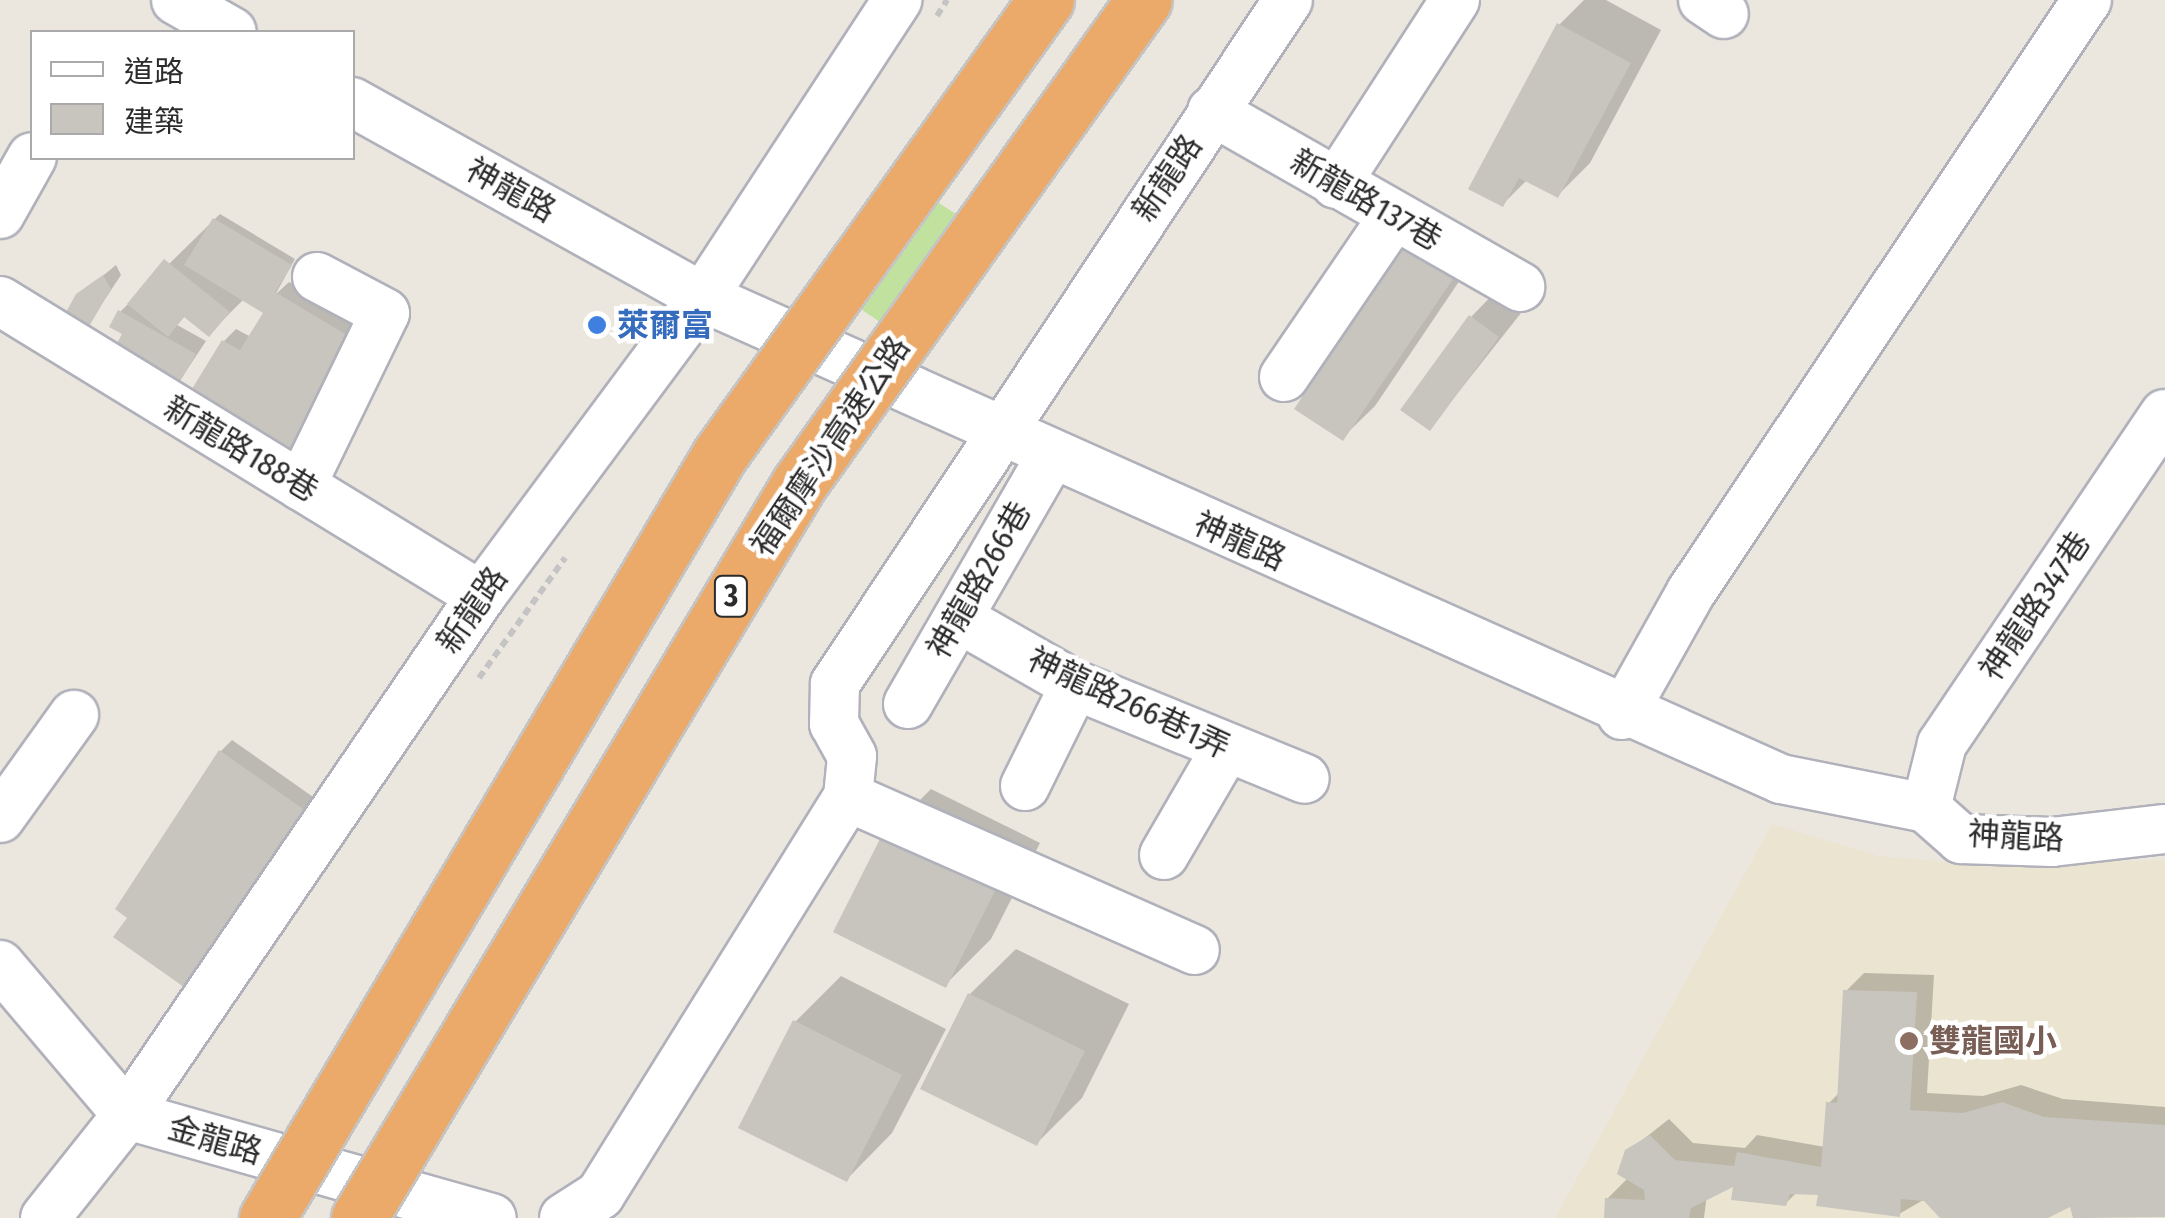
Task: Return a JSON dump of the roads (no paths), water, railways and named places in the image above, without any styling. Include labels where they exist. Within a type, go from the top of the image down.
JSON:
[{"type":"highway","points":[[267,1218],[718,456],[1046,0]]},
{"type":"highway","name":"福爾摩沙高速公路","points":[[359,1218],[798,484],[1144,0]]},
{"type":"street","points":[[176,0],[228,30]]},
{"type":"street","name":"新龍路","points":[[44,1218],[127,1115],[481,596],[702,297],[897,0]]},
{"type":"street","name":"新龍路","points":[[848,796],[852,756],[834,724],[834,684],[997,427],[1288,0]]},
{"type":"street","points":[[1336,184],[1455,0]]},
{"type":"street","points":[[1622,715],[1690,592],[2087,0]]},
{"type":"street","name":"神龍路","points":[[355,104],[702,297],[997,427],[1051,456],[1622,715],[1781,779],[1926,808],[1961,840],[2052,842],[2165,828]]},
{"type":"street","name":"新龍路137巷","points":[[1212,111],[1393,218],[1520,287]]},
{"type":"street","points":[[0,214],[30,160]]},
{"type":"street","points":[[1284,377],[1393,218]]},
{"type":"street","points":[[301,486],[386,312],[317,277]]},
{"type":"street","name":"新龍路188巷","points":[[0,302],[481,596]]},
{"type":"street","name":"神龍路347巷","points":[[1926,808],[1942,744],[2165,414]]},
{"type":"street","name":"神龍路266巷","points":[[908,704],[1051,456]]},
{"type":"street","name":"神龍路266巷1弄","points":[[958,618],[1076,684],[1225,750],[1304,779]]},
{"type":"street","points":[[1025,786],[1076,684]]},
{"type":"street","points":[[0,818],[74,714]]},
{"type":"street","points":[[1164,855],[1225,750]]},
{"type":"street","points":[[564,1218],[600,1195],[848,796],[1195,950]]},
{"type":"street","name":"金龍路","points":[[0,965],[127,1115],[492,1218]]},
{"type":"place","name":"萊爾富","points":[[597,325]]},
{"type":"place","name":"雙龍國小","points":[[1909,1041]]}]
